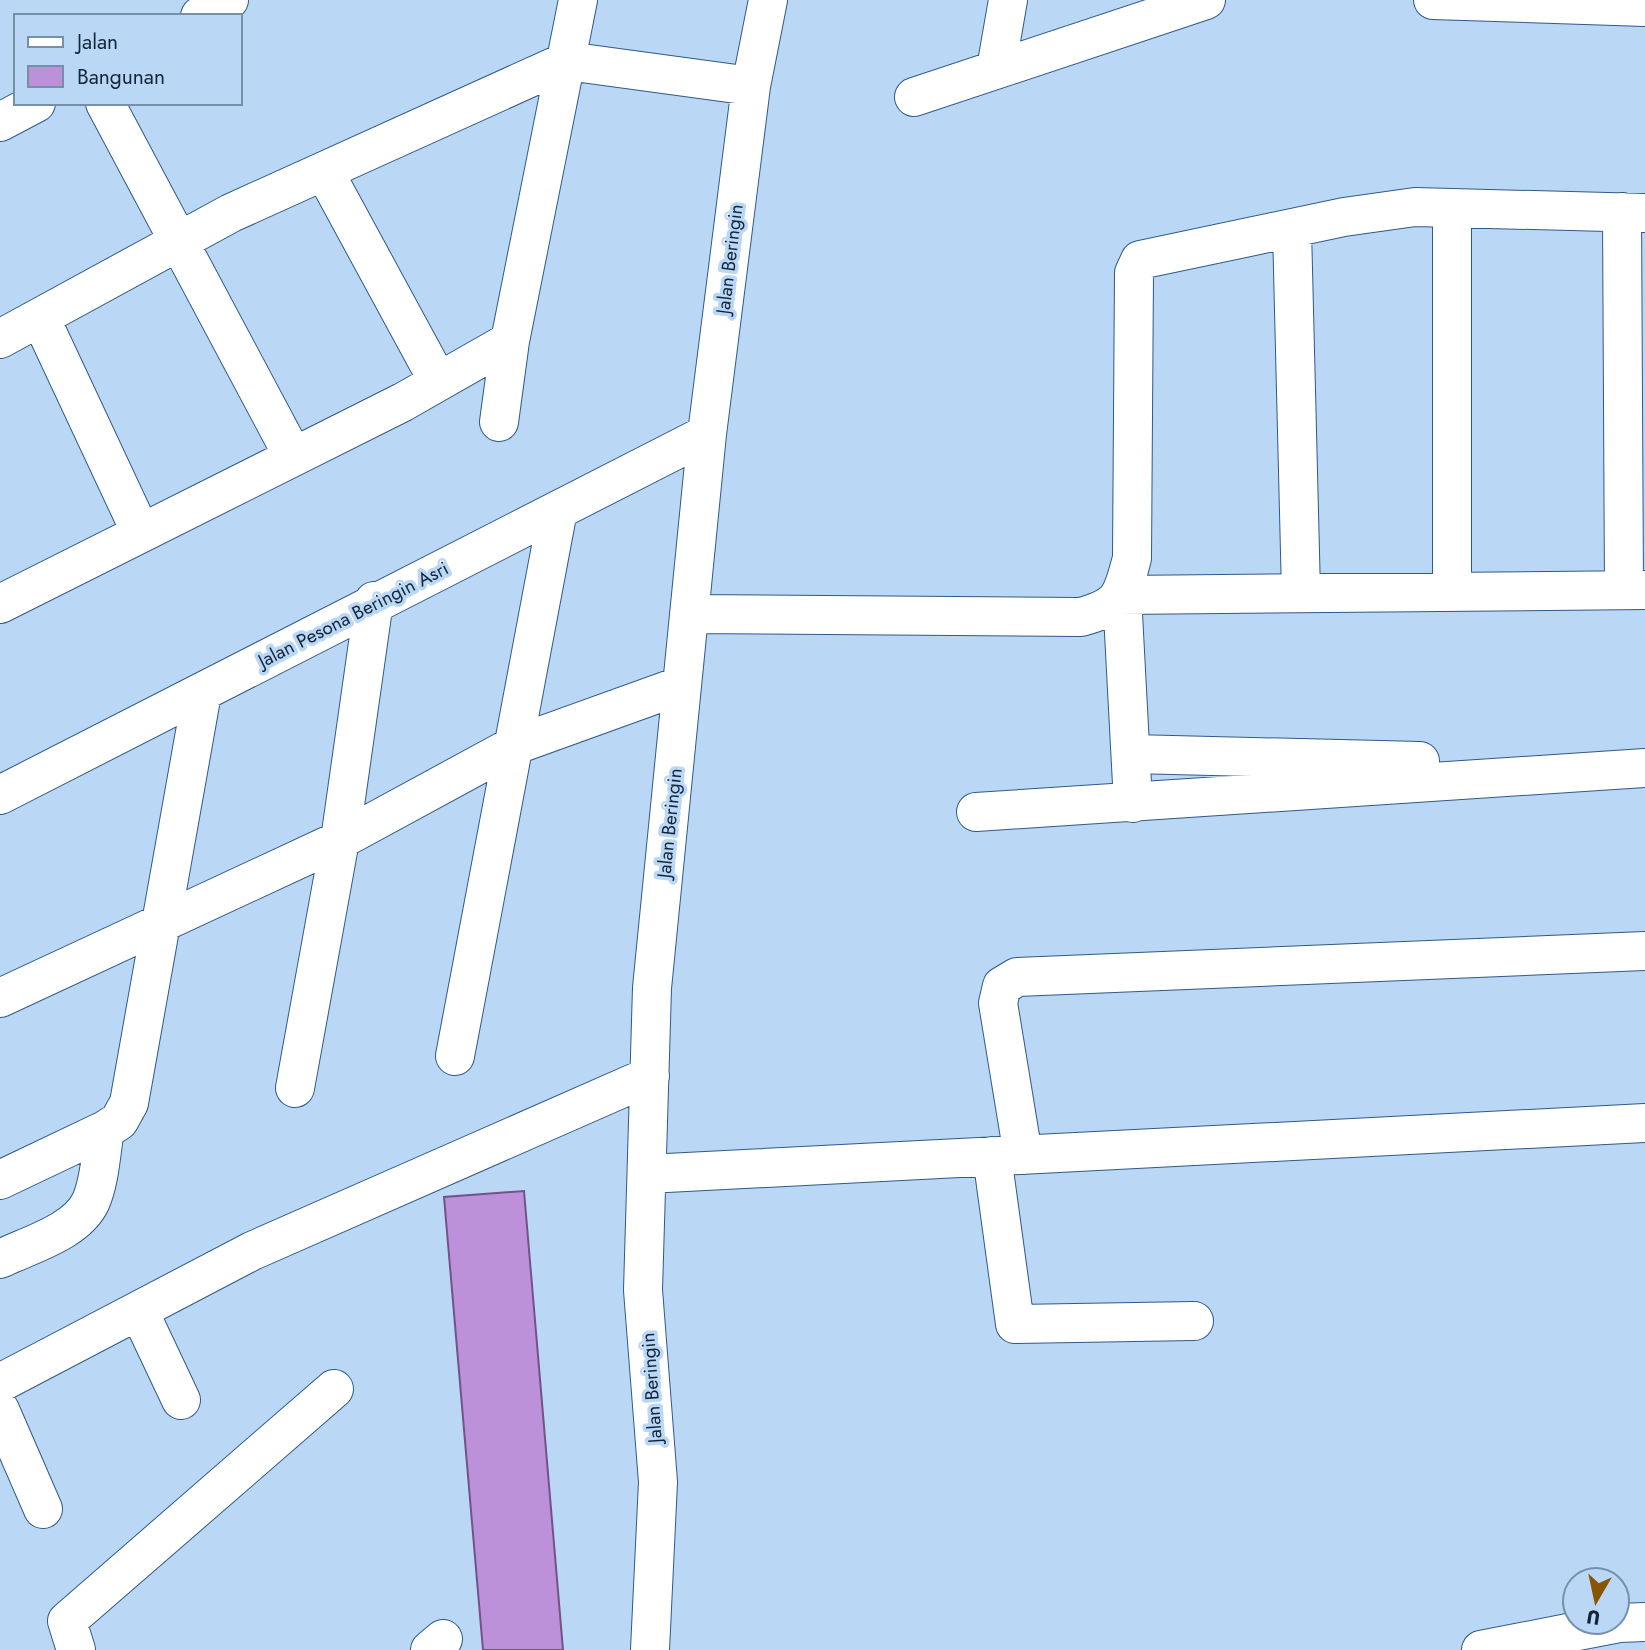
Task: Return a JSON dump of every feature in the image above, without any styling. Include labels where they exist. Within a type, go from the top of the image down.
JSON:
[{"type":"street","points":[[204,14],[229,0]]},
{"type":"street","points":[[499,422],[510,341],[578,0]]},
{"type":"street","name":"Jalan Beringin","points":[[650,1650],[658,1482],[643,1290],[652,988],[707,433],[751,86],[768,0]]},
{"type":"street","points":[[996,69],[1008,0]]},
{"type":"street","points":[[914,97],[1206,0]]},
{"type":"street","points":[[1433,0],[1577,2],[1645,7]]},
{"type":"street","points":[[0,339],[231,213],[567,61],[751,86]]},
{"type":"street","points":[[0,122],[32,105]]},
{"type":"street","points":[[107,105],[293,456]]},
{"type":"street","points":[[324,171],[438,381]]},
{"type":"street","points":[[689,614],[1081,617],[1106,610],[1122,595],[1634,590],[1633,213],[1415,206],[1147,257],[1136,266],[1132,558],[1122,595],[1133,803]]},
{"type":"street","points":[[1452,208],[1452,592]]},
{"type":"street","points":[[1292,229],[1301,593]]},
{"type":"street","points":[[40,317],[141,533]]},
{"type":"street","points":[[0,604],[293,456],[510,341]]},
{"type":"street","name":"Jalan Pesona Beringin Asri","points":[[0,795],[202,693],[374,601],[707,433]]},
{"type":"street","points":[[455,1056],[558,510]]},
{"type":"street","points":[[295,1087],[340,839],[374,601]]},
{"type":"street","points":[[0,998],[340,839],[513,746],[682,685]]},
{"type":"street","points":[[0,1180],[105,1130],[119,1121],[129,1103],[202,693]]},
{"type":"street","points":[[1132,754],[1645,767]]},
{"type":"street","points":[[976,812],[1645,767]]},
{"type":"street","points":[[1194,1321],[1015,1324],[998,1003],[1002,986],[1017,977],[1645,951]]},
{"type":"street","points":[[0,1383],[253,1251],[650,1076]]},
{"type":"street","points":[[647,1174],[1645,1123]]},
{"type":"street","points":[[0,1259],[69,1226],[83,1214],[92,1199],[105,1130]]},
{"type":"street","points":[[139,1311],[180,1400]]},
{"type":"street","points":[[76,1650],[67,1621],[334,1389]]},
{"type":"street","points":[[0,1410],[43,1509]]},
{"type":"street","points":[[1481,1650],[1632,1623]]},
{"type":"building","points":[[524,1191],[563,1650],[483,1650],[444,1197]]}]
